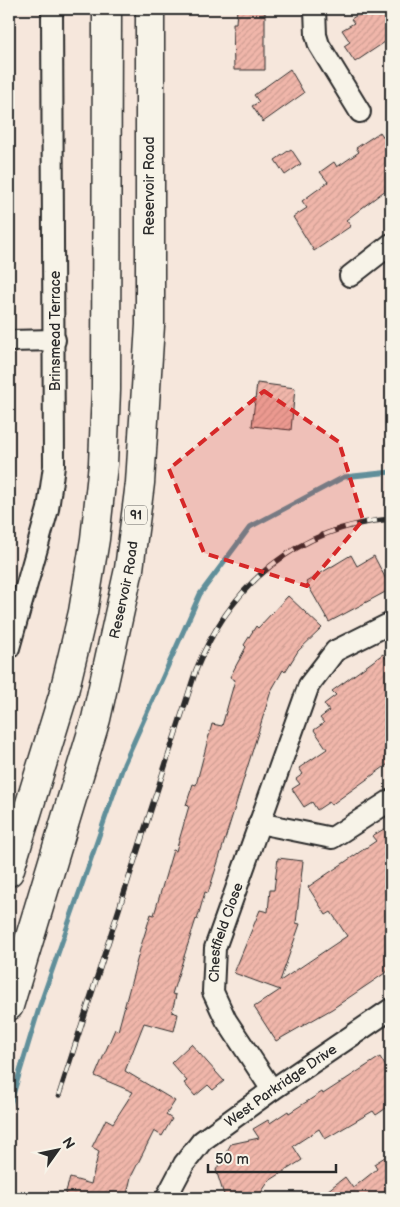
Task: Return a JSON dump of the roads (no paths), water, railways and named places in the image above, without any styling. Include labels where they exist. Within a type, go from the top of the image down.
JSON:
[{"type":"main road","points":[[9,872],[63,696],[83,612],[95,540],[103,464],[106,390],[107,9]]},
{"type":"main road","name":"Reservoir Road","points":[[9,1006],[96,719],[129,569],[140,482],[150,325],[150,9]]},
{"type":"main road","points":[[9,970],[41,901]]},
{"type":"street","name":"Brinsmead Terrace","points":[[9,648],[48,509],[54,466],[52,9]]},
{"type":"street","points":[[315,9],[316,35],[319,45],[360,112]]},
{"type":"street","points":[[350,276],[391,244]]},
{"type":"street","points":[[9,342],[54,340]]},
{"type":"street","name":"Chestfield Close","points":[[272,1090],[226,1020],[214,992],[215,948],[309,685],[335,650],[389,624],[391,626]]},
{"type":"street","points":[[259,823],[332,838],[391,800]]},
{"type":"street","name":"West Parkridge Drive","points":[[166,1198],[184,1164],[202,1141],[272,1090],[391,1009]]},
{"type":"waterway","points":[[9,1108],[40,1005],[124,764],[200,594],[250,527],[344,477],[391,472]]},
{"type":"waterway","points":[[9,1198],[14,1198]]},
{"type":"railway","points":[[59,1095],[196,670],[211,639],[228,611],[248,587],[271,565],[297,548],[326,534],[357,524],[391,519]]}]
